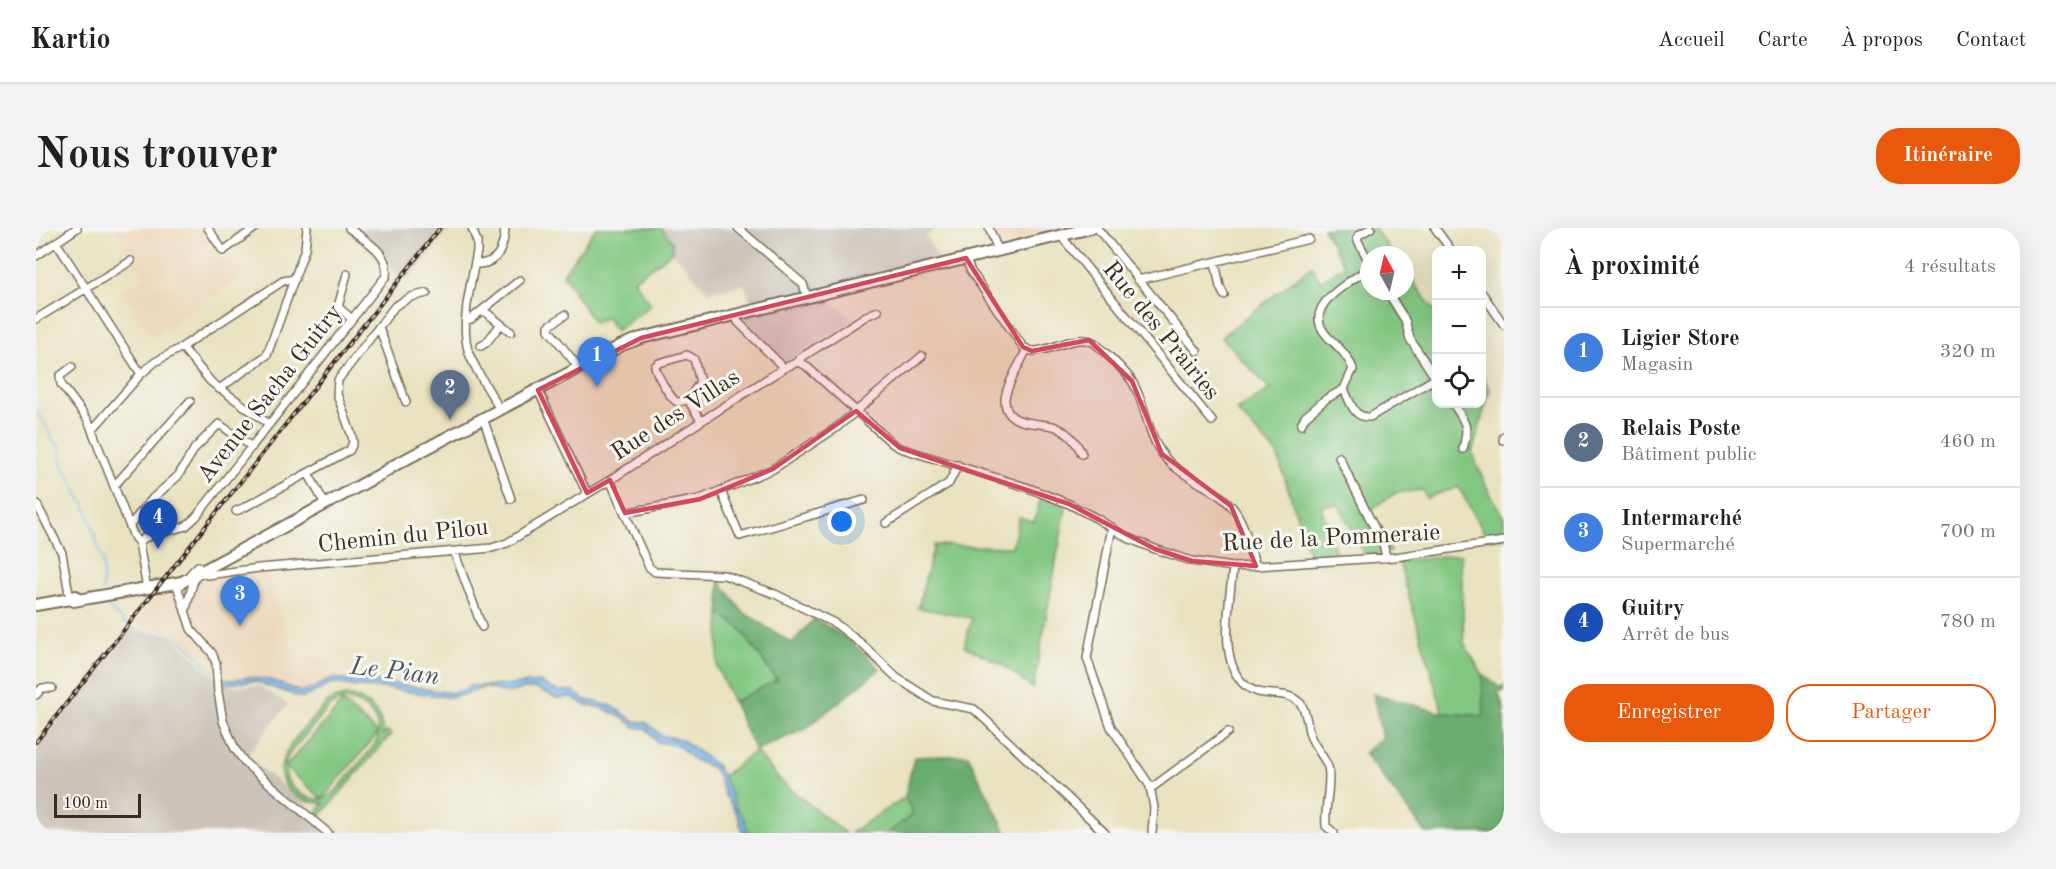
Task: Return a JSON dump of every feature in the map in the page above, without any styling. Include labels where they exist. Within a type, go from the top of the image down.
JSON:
[{"type":"main road","points":[[146,586],[176,586],[195,571],[378,471],[395,465],[622,345],[735,314],[1091,228]]},
{"type":"main road","points":[[36,605],[70,599],[73,596],[146,586],[215,564],[224,556]]},
{"type":"street","points":[[36,256],[77,228]]},
{"type":"street","points":[[208,228],[223,251],[255,228]]},
{"type":"street","points":[[219,389],[267,354],[305,249],[307,228]]},
{"type":"street","name":"Avenue Sacha Guitry","points":[[139,543],[144,538],[186,526],[196,518],[386,276],[385,259],[380,252],[349,228]]},
{"type":"street","points":[[472,228],[477,242],[465,339],[469,353],[500,410]]},
{"type":"street","points":[[475,264],[482,264],[494,258],[504,246],[505,228]]},
{"type":"street","points":[[738,228],[803,284],[807,297]]},
{"type":"street","points":[[989,228],[998,250]]},
{"type":"street","points":[[1097,228],[1197,351]]},
{"type":"street","points":[[1361,246],[1357,239],[1359,235],[1371,228]]},
{"type":"street","points":[[1435,228],[1448,246]]},
{"type":"street","name":"Rue des Prairies","points":[[1061,236],[1212,421]]},
{"type":"street","points":[[1138,280],[1308,239]]},
{"type":"street","points":[[56,242],[141,374]]},
{"type":"street","points":[[966,258],[970,270],[1023,347],[1032,351],[1079,340],[1089,340],[1095,343],[1132,381],[1162,454],[1174,466],[1231,506],[1239,518],[1256,566]]},
{"type":"street","points":[[36,320],[131,261]]},
{"type":"street","points":[[1215,262],[1224,295]]},
{"type":"street","points":[[347,274],[338,307],[352,320]]},
{"type":"street","points":[[1301,425],[1305,417],[1326,399],[1344,389],[1353,369],[1349,359],[1322,330],[1317,319],[1325,301],[1360,275]]},
{"type":"street","points":[[92,430],[141,374],[155,362],[182,347],[283,280],[295,279]]},
{"type":"street","points":[[466,320],[471,319],[520,280]]},
{"type":"street","points":[[236,511],[347,452],[352,446],[352,436],[337,394],[337,384],[341,375],[395,306],[404,300],[427,293]]},
{"type":"street","points":[[1486,299],[1504,325]]},
{"type":"street","points":[[1393,300],[1405,320],[1410,339],[1432,372]]},
{"type":"street","points":[[483,310],[511,332]]},
{"type":"street","points":[[735,314],[738,322],[784,368],[798,362],[800,358],[866,316],[878,311]]},
{"type":"street","points":[[565,315],[549,326],[549,330],[579,368]]},
{"type":"street","points":[[481,346],[501,324]]},
{"type":"street","points":[[379,327],[406,402]]},
{"type":"street","points":[[182,347],[211,382],[269,424]]},
{"type":"street","points":[[1027,349],[1007,392],[1005,402],[1009,413],[1017,421],[1054,427],[1067,434],[1078,445],[1082,454]]},
{"type":"street","points":[[687,356],[694,359],[700,382],[688,400],[679,402],[673,400],[656,372],[655,366],[687,356]]},
{"type":"street","points":[[625,513],[700,499],[773,469],[836,428],[922,356]]},
{"type":"street","name":"Rue de la Pommeraie","points":[[798,362],[805,365],[893,444],[1069,504],[1128,538],[1192,561],[1233,567],[1386,558],[1504,541]]},
{"type":"street","points":[[72,367],[60,376],[61,384],[88,420],[134,537],[139,543],[146,586]]},
{"type":"street","name":"Rue des Villas","points":[[587,493],[784,368]]},
{"type":"street","points":[[1344,389],[1357,415],[1362,418],[1370,417],[1432,380]]},
{"type":"street","points":[[538,390],[587,493]]},
{"type":"street","points":[[688,400],[701,421]]},
{"type":"street","points":[[114,486],[190,401]]},
{"type":"street","points":[[1456,408],[1466,423],[1468,432],[1463,449]]},
{"type":"street","points":[[483,418],[511,499]]},
{"type":"street","points":[[130,525],[153,498],[178,476],[195,448],[219,424],[252,447]]},
{"type":"street","points":[[1339,457],[1384,547],[1386,558]]},
{"type":"street","points":[[886,523],[950,483],[958,465]]},
{"type":"street","points":[[308,473],[323,502]]},
{"type":"street","points":[[609,480],[649,567],[656,572],[724,575],[775,594],[836,624],[863,645],[897,678],[933,701],[974,709],[1106,833]]},
{"type":"street","points":[[721,490],[740,536],[864,500]]},
{"type":"street","name":"Chemin du Pilou","points":[[195,571],[207,575],[492,548],[507,543],[587,493]]},
{"type":"street","points":[[36,503],[62,552],[70,599]]},
{"type":"street","points":[[1112,527],[1087,658],[1111,727],[1150,789],[1154,808],[1152,833]]},
{"type":"street","points":[[454,551],[482,627]]},
{"type":"street","points":[[224,556],[233,568],[244,570]]},
{"type":"street","points":[[215,564],[226,573]]},
{"type":"street","points":[[1233,567],[1228,635],[1228,655],[1232,669],[1247,687],[1258,692],[1282,694],[1293,698],[1301,705],[1318,753],[1328,765],[1326,826],[1334,833]]},
{"type":"street","points":[[185,612],[195,571]]},
{"type":"street","points":[[176,586],[191,629],[212,653],[218,669],[217,681],[224,721],[235,749],[246,764],[328,833]]},
{"type":"street","points":[[36,694],[42,688],[52,688]]},
{"type":"street","points":[[1150,789],[1228,732]]},
{"type":"highlighted area","points":[[966,258],[1023,347],[1032,351],[1089,340],[1132,381],[1162,454],[1231,506],[1256,566],[1192,561],[1155,549],[1069,504],[900,448],[856,411],[773,469],[700,499],[625,513],[610,480],[587,493],[538,390],[641,338]]},
{"type":"shaded area","points":[[113,228],[202,228],[223,260],[231,256],[245,275],[151,338],[121,291],[144,277]]},
{"type":"shaded area","points":[[345,228],[450,228],[407,281]]},
{"type":"shaded area","points":[[661,228],[934,228],[926,236],[943,267],[827,298],[854,320],[785,363],[741,322],[752,305],[744,284],[709,292],[672,252],[672,242]]},
{"type":"shaded area","points":[[994,228],[1068,228],[1006,242],[999,237]]},
{"type":"shaded area","points":[[270,572],[272,587],[294,655],[327,659],[330,678],[306,691],[299,692],[250,677],[225,679],[176,633],[146,629],[135,624],[164,588],[224,576]]},
{"type":"shaded area","points":[[131,629],[136,633],[172,637],[212,674],[230,686],[259,686],[288,704],[246,756],[341,833],[36,833],[36,749]]},
{"type":"green space","points":[[596,228],[661,228],[672,242],[672,252],[634,280],[651,305],[616,331],[606,317],[594,323],[563,274]]},
{"type":"green space","points":[[1323,228],[1377,228],[1375,229],[1387,246],[1360,246],[1360,300],[1414,300],[1414,282],[1432,307],[1432,408],[1485,408],[1472,453],[1487,488],[1504,517],[1504,538],[1488,539],[1458,487],[1426,498],[1423,490],[1396,493],[1369,511],[1391,552],[1364,555],[1339,505],[1321,506],[1337,557],[1310,558],[1277,454],[1236,410],[1270,389],[1221,337],[1312,266],[1320,281],[1345,266]]},
{"type":"green space","points":[[1486,382],[1490,389],[1486,403]]},
{"type":"green space","points":[[1041,498],[1066,507],[1033,689],[1000,663],[964,646],[972,618],[918,608],[934,545],[1012,547],[1019,517],[1034,522]]},
{"type":"green space","points":[[1461,554],[1464,643],[1482,674],[1485,716],[1443,713],[1399,562]]},
{"type":"green space","points":[[719,580],[743,612],[792,643],[814,619],[849,641],[880,669],[805,729],[755,751],[733,702],[777,680],[740,628],[720,614]]},
{"type":"green space","points":[[720,614],[740,628],[777,681],[733,702],[717,667]]},
{"type":"green space","points":[[1482,674],[1499,687],[1504,686],[1504,691],[1498,692],[1504,709],[1504,833],[1426,833],[1364,753],[1382,738],[1373,694],[1443,713],[1484,716]]},
{"type":"green space","points":[[346,696],[361,700],[377,714],[383,735],[387,731],[391,734],[320,816],[316,813],[324,803],[306,801],[290,791],[283,780],[281,768],[284,756],[291,744],[327,703]],"holes":[[[345,700],[353,701],[367,709],[373,716],[378,733],[343,702],[285,767],[290,753],[330,706]],[[377,734],[374,746],[333,794],[322,799]],[[285,767],[321,798],[314,799],[296,790],[288,780]]]},
{"type":"green space","points":[[755,751],[783,783],[845,833],[748,833],[731,799],[723,776]]},
{"type":"green space","points":[[968,755],[1006,832],[1009,833],[888,833],[913,814],[905,797],[914,757]]},
{"type":"green space","points":[[905,797],[913,814],[888,833],[850,833]]},
{"type":"water","points":[[248,677],[274,681],[300,692],[334,678],[384,682],[450,693],[470,686],[540,682],[556,691],[573,691],[583,699],[612,706],[634,721],[647,723],[662,736],[681,739],[716,765],[736,808],[744,819],[748,833],[743,833],[738,816],[725,795],[713,768],[693,759],[678,745],[657,742],[647,729],[635,727],[603,708],[585,705],[572,697],[557,698],[535,688],[507,693],[485,687],[459,696],[445,697],[334,683],[302,698],[255,681],[225,684],[225,679]]},
{"type":"waterway","name":"Le Pian","points":[[36,413],[61,448],[62,463],[88,512],[103,563],[103,590]]},
{"type":"waterway","name":"Le Pian","points":[[105,600],[130,626],[148,634],[173,636],[181,640],[214,672]]},
{"type":"railway","points":[[36,742],[440,228]]},
{"type":"place","name":"Ligier Store","points":[[597,387]]},
{"type":"place","name":"Relais Poste","points":[[450,420]]},
{"type":"place","name":"Guitry","points":[[158,549]]},
{"type":"place","name":"Intermarché","points":[[240,626]]}]
